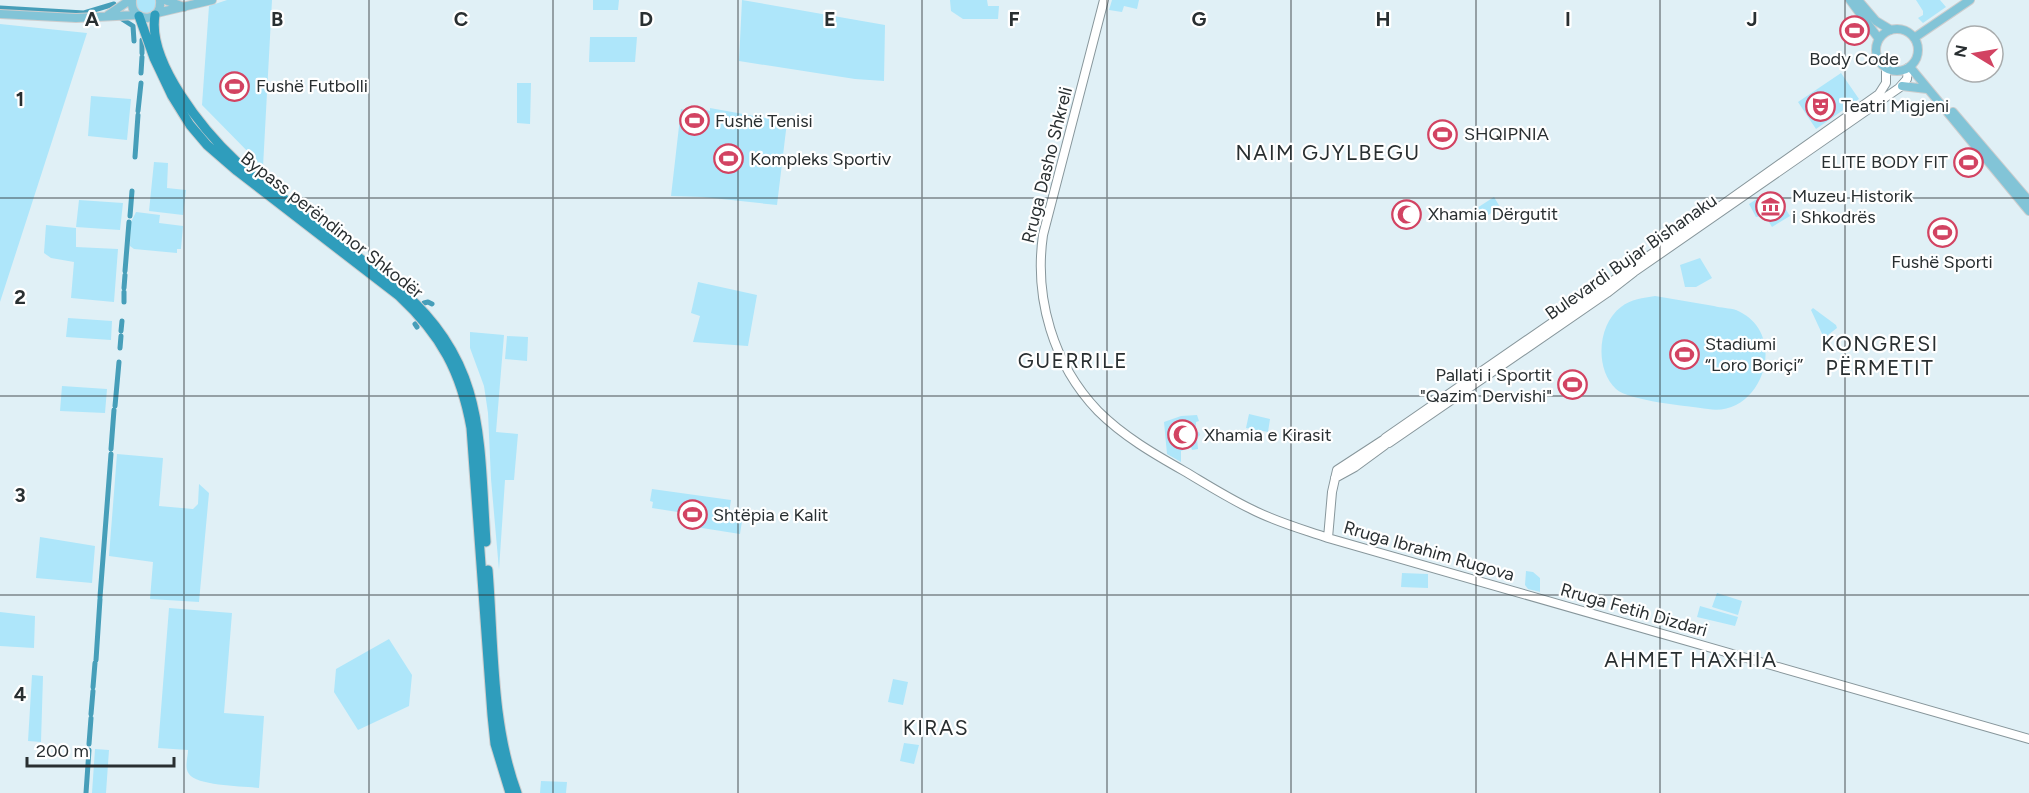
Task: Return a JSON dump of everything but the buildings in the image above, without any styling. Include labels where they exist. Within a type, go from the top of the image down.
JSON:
[{"type":"highway","name":"Bypass perëndimor Shkodër","points":[[156,14],[155,36],[169,72],[196,118],[218,144],[236,161],[419,305],[455,353],[476,413],[500,726],[508,767],[517,793]]},
{"type":"highway","name":"Bypass perëndimor Shkodër","points":[[138,15],[154,58],[172,96],[190,125],[207,145],[237,171],[399,296],[426,324],[451,362],[466,402],[471,428],[495,744],[510,793]]},
{"type":"main road","points":[[108,15],[131,0],[132,7],[138,15]]},
{"type":"main road","points":[[156,14],[163,0],[185,7]]},
{"type":"main road","points":[[0,14],[76,18],[138,15],[147,18],[212,0]]},
{"type":"main road","name":"Rruga Dasho Shkreli","points":[[1104,0],[1043,235],[1040,287],[1047,320],[1061,357],[1090,402],[1143,447],[1175,466]]},
{"type":"main road","points":[[1850,0],[1879,39]]},
{"type":"main road","points":[[1858,0],[1876,21],[1891,30],[1904,30],[1914,38],[1918,51],[1910,66],[1909,76],[1902,86],[1927,89]]},
{"type":"main road","points":[[1914,38],[1970,0]]},
{"type":"main road","points":[[1886,92],[1886,68],[1877,56],[1876,50],[1879,39],[1891,30]]},
{"type":"main road","points":[[1886,68],[1897,71],[1910,66]]},
{"type":"main road","points":[[1910,66],[2029,211]]},
{"type":"main road","points":[[1910,66],[2029,201]]},
{"type":"main road","name":"Bulevardi Bujar Bishanaku","points":[[1336,474],[1607,293],[1886,92],[1902,86]]},
{"type":"main road","name":"Rruga Ibrahim Rugova","points":[[1175,466],[1253,510],[1328,538],[1522,593]]},
{"type":"main road","name":"Rruga Ibrahim Rugova","points":[[1328,538],[1336,474]]},
{"type":"main road","name":"Rruga Fetih Dizdari","points":[[1522,593],[2029,739]]},
{"type":"shaded area","points":[[134,0],[158,0],[158,7],[148,15],[136,11]]},
{"type":"shaded area","name":"Fushë Futbolli","points":[[227,0],[272,0],[263,167],[202,105],[209,6]]},
{"type":"shaded area","points":[[593,0],[619,0],[618,10],[593,10]]},
{"type":"shaded area","points":[[742,0],[885,25],[884,81],[855,79],[739,61]]},
{"type":"shaded area","points":[[950,0],[987,0],[988,6],[999,6],[998,19],[963,19],[951,11]]},
{"type":"shaded area","points":[[1112,0],[1139,0],[1137,9],[1124,6],[1122,12],[1109,10]]},
{"type":"shaded area","points":[[1916,0],[1940,0],[1946,7],[1923,23],[1918,18],[1923,15],[1923,11]]},
{"type":"shaded area","points":[[0,24],[87,33],[0,302]]},
{"type":"shaded area","points":[[590,37],[637,37],[635,62],[589,62]]},
{"type":"shaded area","points":[[1841,73],[1859,99],[1816,129],[1798,102]]},
{"type":"shaded area","points":[[517,83],[531,83],[530,124],[517,123]]},
{"type":"shaded area","points":[[91,96],[131,99],[127,140],[88,136]]},
{"type":"shaded area","name":"Kompleks Sportiv","points":[[697,108],[710,111],[710,108],[787,122],[777,205],[671,196],[681,109],[697,113]]},
{"type":"shaded area","points":[[154,162],[168,163],[167,188],[186,190],[183,215],[149,211]]},
{"type":"shaded area","points":[[1776,194],[1790,216],[1772,227],[1767,219],[1765,220],[1762,216],[1756,217],[1749,204],[1763,195]]},
{"type":"shaded area","points":[[1494,197],[1500,207],[1484,218],[1477,208]]},
{"type":"shaded area","points":[[79,200],[123,203],[120,230],[76,227]]},
{"type":"shaded area","points":[[136,212],[160,215],[159,223],[183,226],[181,249],[177,249],[177,253],[134,249],[130,246],[131,222]]},
{"type":"shaded area","name":"Fushë Sporti","points":[[1940,219],[1954,241],[1944,248],[1929,226]]},
{"type":"shaded area","points":[[46,225],[76,228],[76,247],[118,249],[114,302],[71,298],[74,262],[51,258],[44,253]]},
{"type":"shaded area","points":[[1700,258],[1712,278],[1696,287],[1685,287],[1680,265]]},
{"type":"shaded area","points":[[698,282],[757,295],[748,346],[693,342],[700,316],[691,313]]},
{"type":"shaded area","name":"Stadiumi “Loro Boriçi”","points":[[1655,296],[1734,309],[1753,321],[1762,336],[1766,354],[1763,372],[1755,388],[1743,401],[1727,408],[1708,409],[1646,400],[1616,389],[1604,370],[1602,358],[1607,324],[1625,304]]},
{"type":"shaded area","points":[[1813,308],[1836,325],[1837,328],[1824,338],[1811,310]]},
{"type":"shaded area","points":[[68,318],[112,321],[111,340],[66,337]]},
{"type":"shaded area","points":[[470,332],[504,335],[496,432],[518,434],[514,480],[505,480],[499,570],[488,413],[484,386],[470,348]]},
{"type":"shaded area","points":[[507,336],[528,337],[527,361],[505,359]]},
{"type":"shaded area","points":[[62,386],[107,389],[105,413],[60,411]]},
{"type":"shaded area","points":[[1249,414],[1270,419],[1268,432],[1246,428]]},
{"type":"shaded area","points":[[1197,415],[1199,421],[1196,422],[1196,433],[1199,432],[1200,435],[1197,438],[1198,449],[1192,450],[1191,447],[1181,451],[1181,462],[1167,454],[1164,422],[1181,416]]},
{"type":"shaded area","points":[[117,454],[163,458],[159,506],[193,509],[198,504],[199,484],[209,493],[199,602],[150,599],[153,562],[109,556]]},
{"type":"shaded area","points":[[652,489],[731,500],[728,519],[742,521],[740,534],[683,525],[684,513],[652,508],[653,502],[650,501]]},
{"type":"shaded area","points":[[40,537],[95,546],[92,583],[36,578]]},
{"type":"shaded area","points":[[1526,571],[1533,572],[1540,578],[1540,592],[1528,589],[1525,585]]},
{"type":"shaded area","points":[[1402,573],[1428,574],[1428,588],[1401,587]]},
{"type":"shaded area","points":[[1717,593],[1742,601],[1738,615],[1712,607]]},
{"type":"shaded area","points":[[1700,606],[1738,617],[1735,626],[1697,617]]},
{"type":"shaded area","points":[[169,608],[232,613],[224,713],[264,716],[259,788],[201,781],[188,772],[186,766],[188,750],[158,748]]},
{"type":"shaded area","points":[[0,612],[35,616],[34,648],[0,646]]},
{"type":"shaded area","points":[[389,639],[412,675],[409,706],[358,730],[334,692],[336,669]]},
{"type":"shaded area","points":[[32,675],[43,676],[41,742],[28,741]]},
{"type":"shaded area","points":[[893,679],[908,682],[903,705],[888,702]]},
{"type":"shaded area","points":[[904,743],[919,745],[914,764],[900,761]]},
{"type":"shaded area","points":[[95,749],[109,750],[106,793],[92,793]]},
{"type":"shaded area","points":[[541,781],[567,782],[566,793],[540,793]]},
{"type":"waterway","points":[[0,8],[84,13],[114,4]]},
{"type":"waterway","points":[[122,19],[133,26],[134,41]]},
{"type":"waterway","points":[[142,40],[142,53]]},
{"type":"waterway","points":[[141,73],[142,57]]},
{"type":"waterway","points":[[138,111],[141,83]]},
{"type":"waterway","points":[[135,157],[138,115]]},
{"type":"waterway","points":[[130,216],[132,191]]},
{"type":"waterway","points":[[125,271],[129,222]]},
{"type":"waterway","points":[[124,288],[125,275]]},
{"type":"waterway","points":[[124,292],[124,302]]},
{"type":"waterway","points":[[424,303],[432,304]]},
{"type":"waterway","points":[[121,331],[122,321]]},
{"type":"waterway","points":[[120,348],[121,336]]},
{"type":"waterway","points":[[115,406],[119,362]]},
{"type":"waterway","points":[[111,449],[114,410]]},
{"type":"waterway","points":[[100,597],[111,454]]},
{"type":"waterway","points":[[96,660],[100,599]]},
{"type":"waterway","points":[[93,687],[95,663]]},
{"type":"waterway","points":[[91,714],[93,691]]},
{"type":"waterway","points":[[89,744],[91,718]]},
{"type":"waterway","points":[[86,793],[89,750]]},
{"type":"place","name":"Body Code","points":[[1854,30]]},
{"type":"place","name":"Fushë Futbolli","points":[[235,86]]},
{"type":"place","name":"Teatri Migjeni","points":[[1820,106]]},
{"type":"place","name":"Fushë Tenisi","points":[[694,121]]},
{"type":"place","name":"SHQIPNIA","points":[[1443,134]]},
{"type":"place","name":"Kompleks Sportiv","points":[[729,159]]},
{"type":"place","name":"ELITE BODY FIT","points":[[1969,162]]},
{"type":"place","name":"Muzeu Historik i Shkodrës","points":[[1771,206]]},
{"type":"place","name":"Xhamia Dërgutit","points":[[1407,214]]},
{"type":"place","name":"Fushë Sporti","points":[[1942,233]]},
{"type":"place","name":"Stadiumi “Loro Boriçi”","points":[[1684,354]]},
{"type":"place","name":"Pallati i Sportit \"Qazim Dervishi\"","points":[[1573,385]]},
{"type":"place","name":"Xhamia e Kirasit","points":[[1183,435]]},
{"type":"place","name":"Shtëpia e Kalit","points":[[692,515]]},
{"type":"district","name":"NAIM GJYLBEGU","points":[[1328,152]]},
{"type":"district","name":"KONGRESI PËRMETIT","points":[[1880,355]]},
{"type":"district","name":"GUERRILE","points":[[1073,360]]},
{"type":"district","name":"AHMET HAXHIA","points":[[1691,659]]},
{"type":"district","name":"KIRAS","points":[[936,727]]}]
